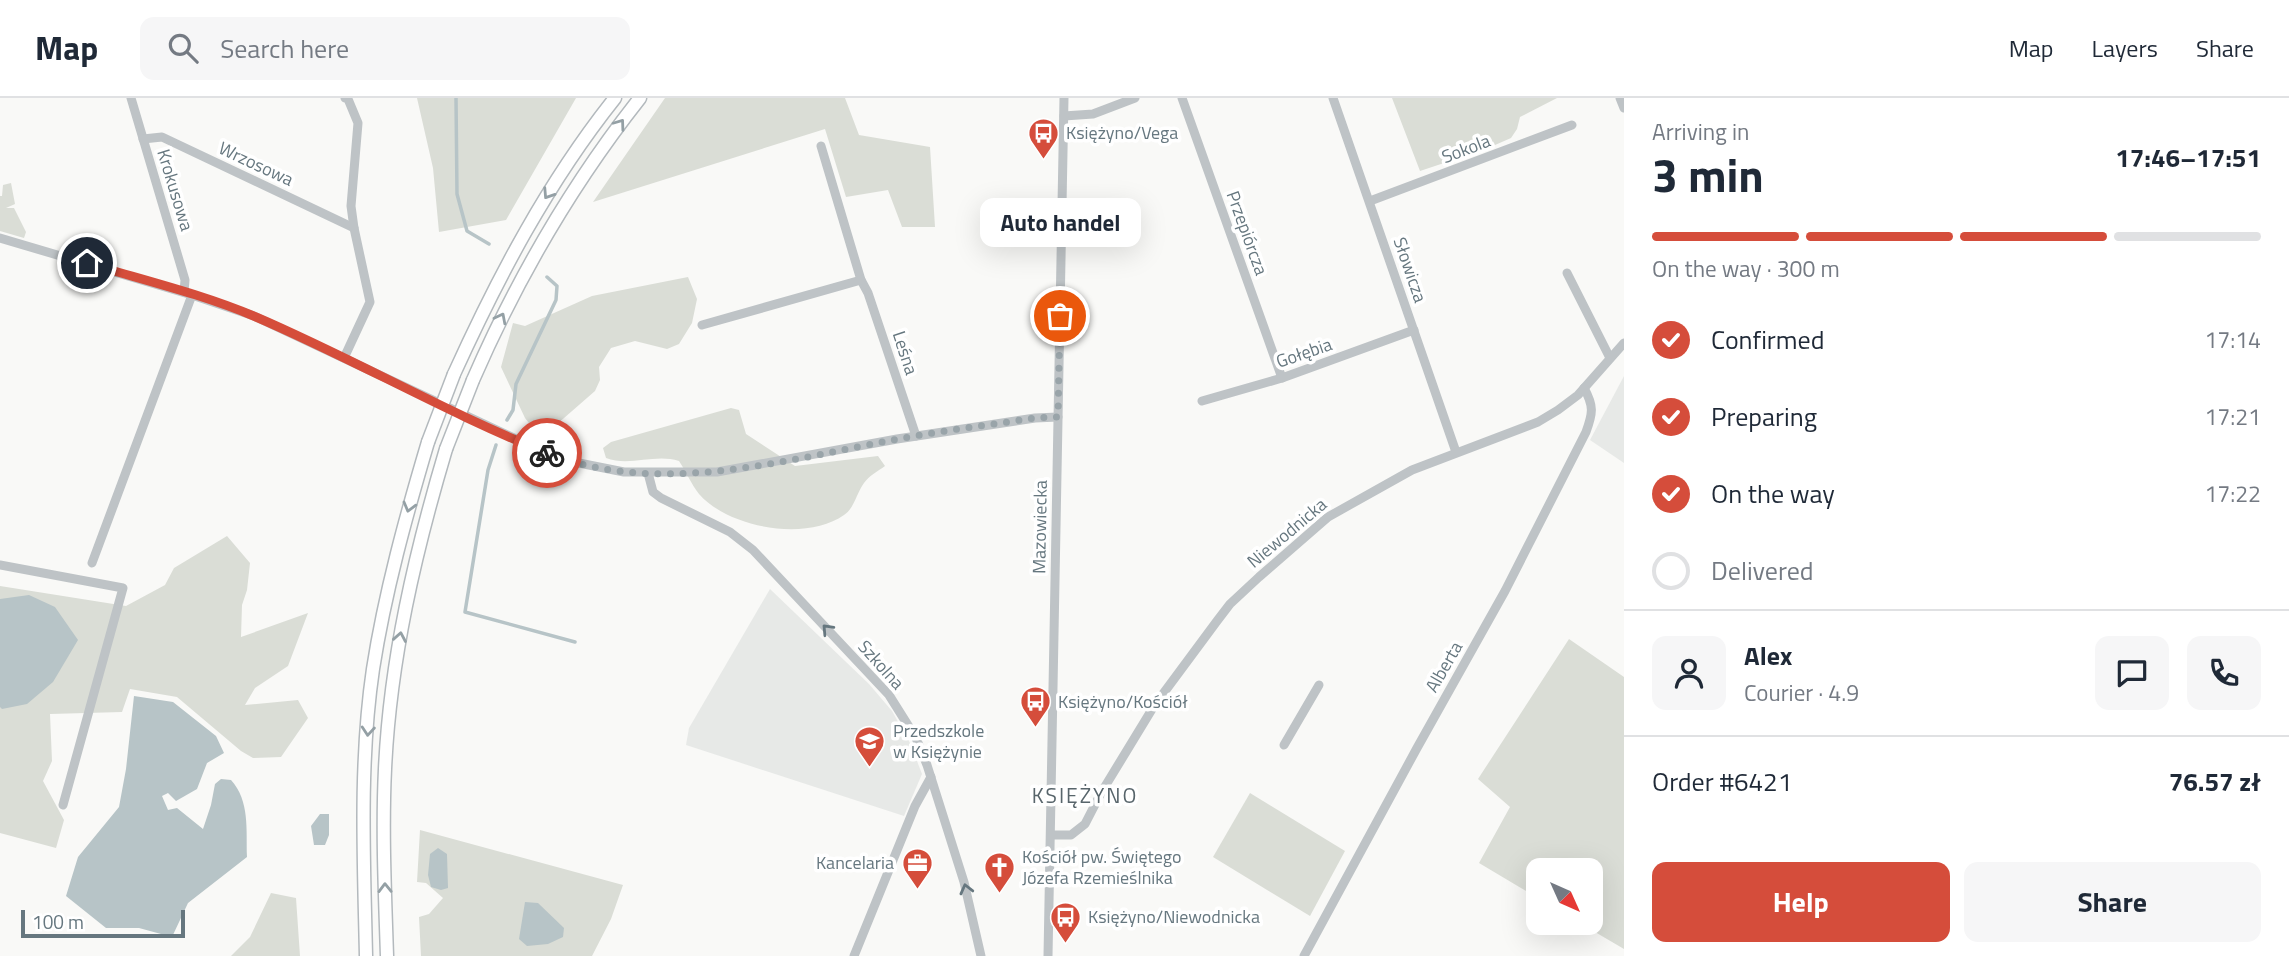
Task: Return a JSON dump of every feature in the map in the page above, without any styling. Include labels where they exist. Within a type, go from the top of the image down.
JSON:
[{"type":"main road","points":[[366,956],[365,765],[373,671],[388,591],[411,500],[428,442],[454,374],[483,310],[542,203],[615,98]]},
{"type":"main road","points":[[387,956],[385,769],[394,674],[409,588],[430,503],[446,449],[473,380],[520,281],[591,164],[640,98]]},
{"type":"street","name":"Krokusowa","points":[[131,98],[188,294]]},
{"type":"street","points":[[344,358],[370,302],[351,206],[358,123],[348,99],[345,98]]},
{"type":"street","name":"Mazowiecka","points":[[1048,956],[1064,98]]},
{"type":"street","points":[[1064,116],[1093,114],[1135,98]]},
{"type":"street","name":"Przepiórcza","points":[[1182,98],[1282,378]]},
{"type":"street","name":"Słowicza","points":[[1333,98],[1456,452]]},
{"type":"street","points":[[1620,98],[1624,108]]},
{"type":"street","name":"Sokola","points":[[1370,201],[1572,125]]},
{"type":"street","name":"Wrzosowa","points":[[143,139],[162,137],[354,228]]},
{"type":"street","name":"Leśna","points":[[821,146],[861,280],[868,293],[916,436]]},
{"type":"street","points":[[0,238],[254,316],[493,430],[557,457],[624,472],[716,472],[916,436],[1058,417]]},
{"type":"street","points":[[1567,273],[1610,358]]},
{"type":"street","points":[[702,325],[861,280]]},
{"type":"street","points":[[92,563],[188,294]]},
{"type":"street","name":"Gołębia","points":[[1202,401],[1282,378],[1415,330]]},
{"type":"street","name":"Niewodnicka","points":[[1051,835],[1071,835],[1085,824],[1154,706],[1230,604],[1328,517],[1412,470],[1538,422],[1559,410],[1584,388],[1624,343]]},
{"type":"street","name":"Alberta","points":[[1304,956],[1416,748],[1506,591],[1586,432],[1592,414],[1591,401],[1584,388]]},
{"type":"street","name":"Szkolna","points":[[648,473],[653,492],[661,498],[730,532],[753,550],[889,695],[916,738],[931,777],[964,882],[981,956]]},
{"type":"street","points":[[0,565],[122,588],[63,805]]},
{"type":"street","points":[[1284,745],[1319,685]]},
{"type":"street","points":[[854,956],[915,806],[931,777]]},
{"type":"shaded area","points":[[417,98],[576,98],[506,220],[439,232],[433,168]]},
{"type":"shaded area","points":[[665,98],[845,98],[859,135],[930,147],[935,227],[902,227],[888,190],[846,197],[825,129],[593,202]]},
{"type":"shaded area","points":[[1392,98],[1557,98],[1520,117],[1511,138],[1470,156],[1420,171]]},
{"type":"shaded area","points":[[11,183],[15,204],[6,208],[14,208],[26,232],[24,238],[0,231],[0,196],[3,185]]},
{"type":"shaded area","points":[[688,277],[697,299],[692,323],[679,344],[667,349],[635,341],[611,348],[599,367],[600,380],[595,391],[545,432],[532,427],[501,367],[513,323],[525,326],[592,296]]},
{"type":"shaded area","points":[[1624,376],[1624,463],[1590,440]]},
{"type":"shaded area","points":[[731,408],[739,410],[746,434],[795,466],[878,456],[885,466],[866,480],[844,515],[810,528],[789,529],[748,523],[712,506],[693,486],[679,461],[661,458],[624,461],[606,458],[603,448],[611,442]]},
{"type":"shaded area","points":[[227,536],[250,563],[247,590],[242,605],[241,637],[308,613],[288,666],[255,688],[245,705],[298,700],[308,718],[281,757],[253,758],[177,697],[130,689],[122,712],[50,714],[52,761],[43,781],[64,820],[56,848],[0,833],[0,586],[126,606],[165,585],[174,568]]},
{"type":"shaded area","points":[[770,589],[869,684],[892,711],[910,743],[922,774],[904,816],[686,745],[689,728]]},
{"type":"shaded area","points":[[29,595],[55,607],[78,640],[53,682],[27,704],[2,709],[0,599]]},
{"type":"shaded area","points":[[1569,639],[1624,677],[1624,949],[1600,935],[1603,935],[1603,858],[1526,858],[1526,891],[1479,863],[1510,807],[1478,779]]},
{"type":"shaded area","points":[[134,696],[173,702],[216,736],[224,753],[207,763],[197,789],[176,801],[168,793],[162,796],[168,810],[177,808],[203,829],[215,784],[221,779],[231,780],[237,788],[246,816],[247,857],[188,903],[172,937],[139,928],[106,928],[66,896],[78,857],[119,807]]},
{"type":"shaded area","points":[[1250,793],[1345,851],[1310,916],[1213,857]]},
{"type":"shaded area","points":[[320,814],[329,814],[329,835],[325,845],[314,845],[311,826]]},
{"type":"shaded area","points":[[420,830],[623,885],[611,919],[592,956],[421,956],[419,917],[429,914],[443,898],[426,883],[417,882]]},
{"type":"shaded area","points":[[438,848],[447,854],[448,888],[441,890],[431,887],[428,875],[430,854]]},
{"type":"shaded area","points":[[271,893],[296,898],[300,956],[231,956],[250,937]]},
{"type":"shaded area","points":[[525,902],[538,903],[564,928],[563,937],[548,944],[527,946],[519,939]]},
{"type":"waterway","points":[[456,98],[457,194],[467,231],[489,244]]},
{"type":"waterway","points":[[507,420],[513,410],[516,384],[556,300],[557,286],[547,277]]},
{"type":"waterway","points":[[496,445],[488,470],[465,612],[575,642]]},
{"type":"way so far","points":[[547,453],[624,472],[716,472],[897,439],[1035,418],[1058,417],[1060,316]]},
{"type":"place","name":"Księżyno/Vega","points":[[1043,160]]},
{"type":"place","name":"Auto handel","points":[[1060,316]]},
{"type":"place","name":"Księżyno/Kościół","points":[[1035,729]]},
{"type":"place","name":"Przedszkole w Księżynie","points":[[870,768]]},
{"type":"place","name":"Kancelaria","points":[[917,890]]},
{"type":"place","name":"Kościół pw. Świętego Józefa Rzemieślnika","points":[[999,894]]},
{"type":"place","name":"Księżyno/Niewodnicka","points":[[1065,944]]},
{"type":"district","name":"KSIĘŻYNO","points":[[1085,796]]},
{"type":"route","points":[[87,263],[254,316],[547,453]]}]
